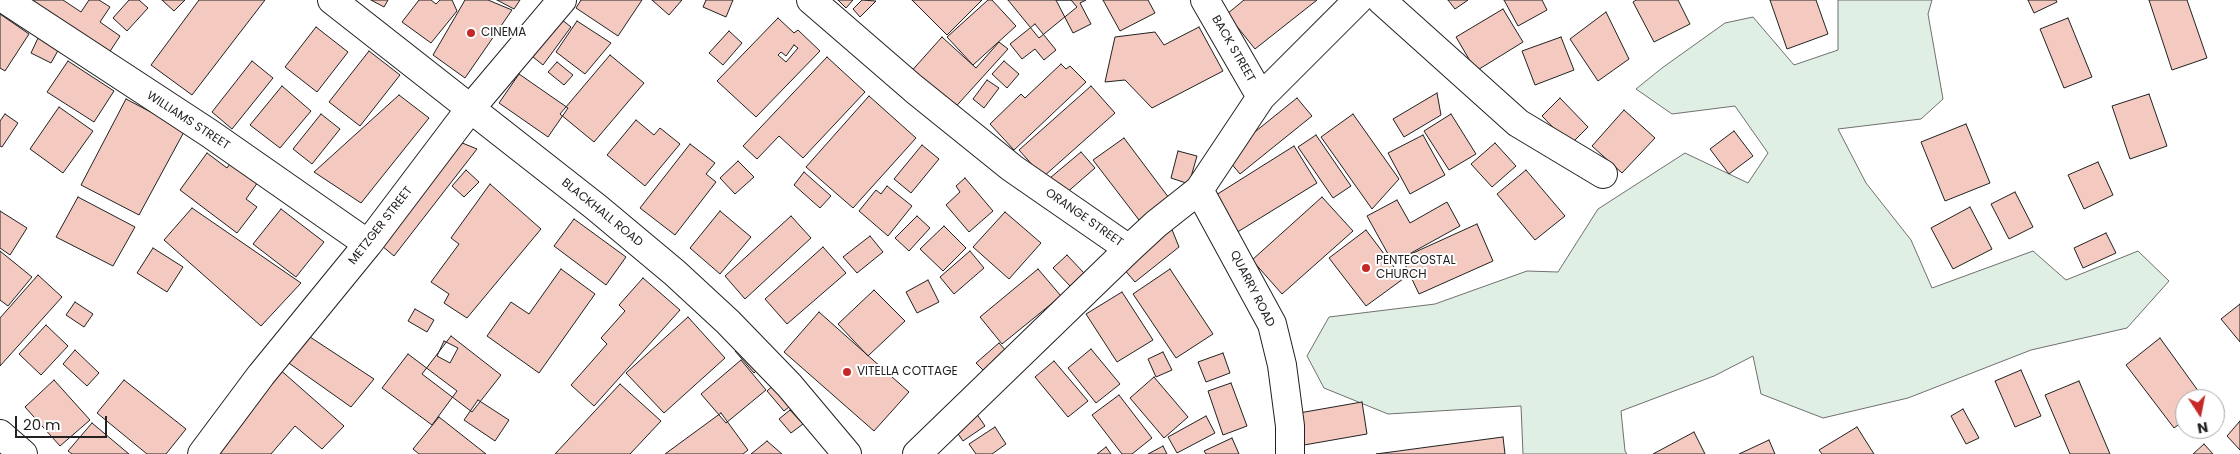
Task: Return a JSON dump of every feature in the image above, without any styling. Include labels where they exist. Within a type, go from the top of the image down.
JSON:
[{"type":"street","name":"WILLIAMS STREET","points":[[6,0],[208,133],[368,244]]},
{"type":"street","name":"BLACKHALL ROAD","points":[[332,0],[596,207],[675,273],[728,322],[788,385],[847,454]]},
{"type":"street","name":"METZGER STREET","points":[[202,454],[261,375],[368,244],[470,110],[562,0]]},
{"type":"street","name":"ORANGE STREET","points":[[811,0],[914,89],[1012,168],[1129,249],[917,454]]},
{"type":"street","name":"BACK STREET","points":[[1205,0],[1261,97]]},
{"type":"street","points":[[1129,249],[1156,224],[1199,190],[1261,97],[1358,0]]},
{"type":"street","points":[[1381,0],[1518,123],[1603,174]]},
{"type":"street","name":"QUARRY ROAD","points":[[1199,190],[1272,324],[1283,374],[1290,426],[1290,454]]},
{"type":"street","points":[[0,434],[23,454]]},
{"type":"green space","points":[[1838,0],[1932,0],[1928,14],[1943,99],[1921,119],[1838,129],[1866,183],[1911,240],[1932,288],[2033,251],[2066,280],[2138,251],[2169,281],[2127,328],[2031,350],[1908,398],[1823,418],[1761,394],[1753,356],[1714,376],[1621,411],[1625,451],[1627,454],[1523,454],[1521,406],[1388,414],[1324,388],[1307,356],[1329,317],[1435,304],[1527,271],[1558,272],[1598,209],[1685,153],[1748,183],[1768,153],[1735,106],[1672,114],[1636,89],[1725,23],[1753,17],[1794,65],[1838,50]]},
{"type":"building","points":[[20,0],[63,0],[81,12],[89,0],[99,0],[110,7],[100,22],[120,36],[107,56]]},
{"type":"building","points":[[129,0],[139,0],[148,8],[127,31],[113,18]]},
{"type":"building","points":[[162,0],[185,0],[174,11]]},
{"type":"building","points":[[199,0],[265,0],[192,95],[151,65]]},
{"type":"building","points":[[371,0],[388,0],[384,7]]},
{"type":"building","points":[[419,0],[431,0],[436,4],[440,0],[452,0],[457,11],[431,43],[402,22]]},
{"type":"building","name":"CINEMA","points":[[465,0],[488,0],[512,10],[465,78],[433,55]]},
{"type":"building","points":[[497,0],[520,0],[514,9]]},
{"type":"building","points":[[581,0],[642,0],[618,36],[576,8]]},
{"type":"building","points":[[652,0],[682,0],[669,15]]},
{"type":"building","points":[[706,0],[733,0],[726,17],[703,7]]},
{"type":"building","points":[[838,0],[853,0],[846,8]]},
{"type":"building","points":[[862,0],[876,1],[860,17],[853,9]]},
{"type":"building","points":[[912,0],[982,0],[947,35]]},
{"type":"building","points":[[988,0],[992,0],[1016,26],[973,65],[947,37]]},
{"type":"building","points":[[1008,0],[1071,0],[1077,7],[1039,38]]},
{"type":"building","points":[[1056,0],[1086,0],[1080,3],[1091,24],[1073,33]]},
{"type":"building","points":[[1103,0],[1148,0],[1155,13],[1120,31]]},
{"type":"building","points":[[1244,0],[1317,0],[1255,49],[1227,14]]},
{"type":"building","points":[[1448,0],[1468,0],[1455,9]]},
{"type":"building","points":[[1504,0],[1542,0],[1547,10],[1518,26]]},
{"type":"building","points":[[1636,0],[1678,0],[1690,24],[1654,42],[1633,2]]},
{"type":"building","points":[[1770,0],[1816,0],[1828,34],[1787,49]]},
{"type":"building","points":[[2028,0],[2056,0],[2057,2],[2034,13]]},
{"type":"building","points":[[2149,0],[2187,0],[2207,58],[2172,70]]},
{"type":"building","points":[[1503,9],[1523,42],[1476,71],[1456,37]]},
{"type":"building","points":[[1606,12],[1629,59],[1598,81],[1570,39]]},
{"type":"building","points":[[0,14],[29,34],[5,71],[0,68]]},
{"type":"building","points":[[556,15],[571,27],[543,65],[528,53]]},
{"type":"building","points":[[778,18],[794,33],[798,30],[820,51],[756,117],[717,81]],"holes":[[[794,45],[798,48],[786,62],[778,55],[781,52],[786,56]]]},
{"type":"building","points":[[2068,18],[2092,77],[2064,88],[2040,29]]},
{"type":"building","points":[[577,21],[611,43],[585,74],[556,52]]},
{"type":"building","points":[[1035,24],[1056,50],[1044,60],[1035,49],[1022,59],[1010,44]]},
{"type":"building","points":[[316,27],[348,52],[317,92],[285,67]]},
{"type":"building","points":[[1199,27],[1223,71],[1152,108],[1125,80],[1105,82],[1115,37],[1155,32],[1164,45]]},
{"type":"building","points":[[729,31],[742,43],[723,65],[709,53]]},
{"type":"building","points":[[39,36],[60,47],[51,63],[31,53]]},
{"type":"building","points":[[942,37],[976,68],[999,42],[1008,49],[950,113],[908,75]]},
{"type":"building","points":[[1561,37],[1574,70],[1535,85],[1522,51]]},
{"type":"building","points":[[369,51],[400,75],[360,126],[329,102]]},
{"type":"building","points":[[610,55],[644,83],[594,142],[560,114]]},
{"type":"building","points":[[827,57],[865,92],[803,158],[779,136],[757,159],[743,146]]},
{"type":"building","points":[[68,61],[114,91],[94,122],[47,92]]},
{"type":"building","points":[[252,61],[273,78],[232,129],[212,112]]},
{"type":"building","points":[[1004,61],[1019,74],[1007,88],[992,74]]},
{"type":"building","points":[[557,62],[573,75],[564,85],[548,72]]},
{"type":"building","points":[[1061,64],[1066,69],[1070,66],[1086,82],[1014,150],[990,124],[1021,94],[1025,98]]},
{"type":"building","points":[[519,74],[568,108],[548,137],[499,103]]},
{"type":"building","points":[[987,80],[999,88],[984,108],[973,99]]},
{"type":"building","points":[[282,86],[311,111],[280,148],[250,125]]},
{"type":"building","points":[[1091,86],[1115,113],[1043,177],[1019,150]]},
{"type":"building","points":[[1437,93],[1441,115],[1404,137],[1393,119]]},
{"type":"building","points":[[2149,94],[2167,146],[2130,159],[2112,106]]},
{"type":"building","points":[[399,95],[429,118],[361,203],[314,172]]},
{"type":"building","points":[[869,96],[916,138],[853,208],[806,167]]},
{"type":"building","points":[[1297,98],[1312,116],[1240,174],[1225,156]]},
{"type":"building","points":[[1560,98],[1588,127],[1570,145],[1542,116]]},
{"type":"building","points":[[126,99],[185,130],[139,215],[81,185]]},
{"type":"building","points":[[59,107],[93,131],[63,173],[30,149]]},
{"type":"building","points":[[1624,110],[1655,138],[1622,173],[1592,146]]},
{"type":"building","points":[[5,114],[18,123],[2,147],[0,146],[0,121]]},
{"type":"building","points":[[321,114],[340,129],[312,164],[293,149]]},
{"type":"building","points":[[1353,114],[1399,179],[1372,209],[1321,137]]},
{"type":"building","points":[[1451,114],[1476,154],[1449,170],[1424,131]]},
{"type":"building","points":[[636,120],[654,135],[660,128],[680,144],[645,186],[607,155]]},
{"type":"building","points":[[1966,124],[1990,183],[1945,201],[1921,142]]},
{"type":"building","points":[[1734,131],[1753,156],[1729,174],[1710,149]]},
{"type":"building","points":[[1316,135],[1351,186],[1333,198],[1298,147]]},
{"type":"building","points":[[1423,135],[1445,175],[1410,194],[1388,153]]},
{"type":"building","points":[[1124,138],[1169,198],[1139,220],[1093,160]]},
{"type":"building","points":[[455,140],[477,149],[394,256],[382,246]]},
{"type":"building","points":[[1495,143],[1516,166],[1492,187],[1471,164]]},
{"type":"building","points":[[690,144],[715,163],[706,174],[716,182],[675,235],[640,208]]},
{"type":"building","points":[[922,145],[939,159],[911,193],[894,179]]},
{"type":"building","points":[[1294,146],[1317,183],[1231,236],[1208,200]]},
{"type":"building","points":[[1178,151],[1197,156],[1189,184],[1171,178]]},
{"type":"building","points":[[1081,152],[1095,168],[1064,195],[1050,178]]},
{"type":"building","points":[[207,153],[227,168],[232,161],[258,182],[246,199],[257,207],[237,233],[180,190]]},
{"type":"building","points":[[738,161],[754,177],[735,194],[720,178]]},
{"type":"building","points":[[2098,162],[2113,195],[2084,209],[2068,175]]},
{"type":"building","points":[[466,170],[479,182],[464,197],[452,186]]},
{"type":"building","points":[[1526,170],[1565,216],[1535,240],[1497,194]]},
{"type":"building","points":[[804,172],[831,196],[820,208],[794,185]]},
{"type":"building","points":[[965,178],[993,211],[969,232],[946,205],[960,192],[956,186]]},
{"type":"building","points":[[490,184],[541,229],[467,318],[444,303],[449,294],[431,282],[459,244],[451,238]]},
{"type":"building","points":[[887,186],[912,206],[888,236],[859,211],[876,190],[881,194]]},
{"type":"building","points":[[2015,192],[2033,227],[2009,239],[1991,204]]},
{"type":"building","points":[[78,197],[135,227],[113,266],[56,237]]},
{"type":"building","points":[[1322,197],[1353,231],[1282,294],[1252,260]]},
{"type":"building","points":[[1397,200],[1410,223],[1447,202],[1460,226],[1393,263],[1367,216]]},
{"type":"building","points":[[1970,207],[1992,249],[1953,269],[1931,228]]},
{"type":"building","points":[[192,208],[301,283],[261,326],[164,240]]},
{"type":"building","points":[[281,209],[324,242],[296,277],[253,244]]},
{"type":"building","points":[[0,211],[27,228],[10,255],[0,248]]},
{"type":"building","points":[[720,211],[751,237],[720,274],[690,248]]},
{"type":"building","points":[[1005,212],[1041,243],[1009,279],[973,247]]},
{"type":"building","points":[[791,216],[811,238],[745,299],[725,276]]},
{"type":"building","points":[[917,216],[930,228],[909,251],[895,238]]},
{"type":"building","points":[[574,219],[626,257],[606,285],[554,246]]},
{"type":"building","points":[[1477,224],[1493,261],[1419,294],[1402,258]]},
{"type":"building","points":[[944,226],[966,248],[943,271],[920,249]]},
{"type":"building","points":[[1171,227],[1179,247],[1135,282],[1123,268]]},
{"type":"building","name":"PENTECOSTAL CHURCH","points":[[1366,230],[1403,279],[1366,306],[1329,258]]},
{"type":"building","points":[[2106,233],[2116,253],[2083,268],[2074,248]]},
{"type":"building","points":[[870,236],[883,252],[857,273],[843,257]]},
{"type":"building","points":[[823,247],[846,273],[787,324],[765,299]]},
{"type":"building","points":[[153,248],[183,267],[167,292],[137,273]]},
{"type":"building","points":[[0,251],[32,277],[8,306],[0,300]]},
{"type":"building","points":[[970,251],[984,268],[954,294],[940,277]]},
{"type":"building","points":[[1067,255],[1084,273],[1070,286],[1053,268]]},
{"type":"building","points":[[561,269],[595,294],[539,373],[487,336],[511,302],[529,314]]},
{"type":"building","points":[[1038,269],[1061,296],[1002,344],[980,317]]},
{"type":"building","points":[[1170,269],[1213,334],[1176,358],[1133,294]]},
{"type":"building","points":[[38,275],[62,297],[0,366],[0,318]]},
{"type":"building","points":[[643,278],[680,310],[594,406],[571,385],[607,344],[601,338],[625,311],[619,305]]},
{"type":"building","points":[[928,280],[939,302],[917,313],[906,292]]},
{"type":"building","points":[[874,290],[905,321],[868,356],[838,324]]},
{"type":"building","points":[[1122,292],[1153,340],[1117,362],[1086,314]]},
{"type":"building","points":[[75,302],[93,314],[84,327],[66,315]]},
{"type":"building","points":[[2240,304],[2240,342],[2221,319]]},
{"type":"building","points":[[415,309],[434,320],[427,332],[408,321]]},
{"type":"building","name":"VITELLA COTTAGE","points":[[819,312],[909,392],[874,431],[784,352]]},
{"type":"building","points":[[688,317],[725,358],[664,413],[626,373]]},
{"type":"building","points":[[46,325],[68,346],[41,375],[19,354]]},
{"type":"building","points":[[307,335],[374,379],[351,407],[286,361]]},
{"type":"building","points":[[451,336],[501,375],[472,412],[422,374]]},
{"type":"building","points":[[2160,338],[2197,389],[2175,389],[2175,427],[2174,428],[2126,365]]},
{"type":"building","points":[[444,341],[458,348],[450,363],[437,356]]},
{"type":"building","points":[[999,343],[1008,353],[986,373],[976,363]]},
{"type":"building","points":[[743,344],[762,365],[754,373],[735,351]]},
{"type":"building","points":[[1091,349],[1120,384],[1096,403],[1068,368]]},
{"type":"building","points":[[75,350],[99,373],[87,386],[63,364]]},
{"type":"building","points":[[1163,352],[1172,370],[1156,377],[1148,359]]},
{"type":"building","points":[[1223,353],[1230,373],[1206,382],[1198,362]]},
{"type":"building","points":[[408,354],[457,391],[432,425],[382,388]]},
{"type":"building","points":[[741,360],[766,390],[726,423],[701,394]]},
{"type":"building","points":[[1054,361],[1088,401],[1068,417],[1035,377]]},
{"type":"building","points":[[277,367],[344,426],[322,449],[295,426],[271,454],[219,454]]},
{"type":"building","points":[[2021,370],[2041,416],[2015,427],[1995,381]]},
{"type":"building","points":[[1154,377],[1188,417],[1164,438],[1130,398]]},
{"type":"building","points":[[54,380],[90,420],[60,446],[25,407]]},
{"type":"building","points":[[124,380],[186,429],[166,454],[147,454],[97,413]]},
{"type":"building","points":[[2079,381],[2110,454],[2070,454],[2045,395]]},
{"type":"building","points":[[776,383],[794,403],[784,411],[767,391]]},
{"type":"building","points":[[1231,383],[1247,426],[1223,435],[1208,391]]},
{"type":"building","points":[[620,384],[661,421],[630,454],[555,454]]},
{"type":"building","points":[[1119,395],[1152,438],[1132,454],[1122,454],[1092,415]]},
{"type":"building","points":[[478,400],[509,420],[495,441],[464,420]]},
{"type":"building","points":[[1362,402],[1367,434],[1304,445],[1299,413]]},
{"type":"building","points":[[1963,409],[1979,438],[1966,444],[1951,416]]},
{"type":"building","points":[[790,410],[803,424],[791,433],[779,419]]},
{"type":"building","points":[[974,410],[985,426],[963,441],[952,425]]},
{"type":"building","points":[[721,413],[748,450],[743,454],[665,454]]},
{"type":"building","points":[[1206,416],[1215,433],[1177,453],[1168,437]]},
{"type":"building","points":[[439,417],[486,454],[419,454],[413,449]]},
{"type":"building","points":[[2240,421],[2240,450],[2227,436]]},
{"type":"building","points":[[92,423],[129,454],[72,454],[68,451]]},
{"type":"building","points":[[995,427],[1006,444],[992,454],[976,454],[969,444]]},
{"type":"building","points":[[1857,427],[1874,454],[1822,454],[1819,450]]},
{"type":"building","points":[[1694,432],[1705,454],[1653,454]]},
{"type":"building","points":[[1503,437],[1505,454],[1376,454]]},
{"type":"building","points":[[1232,438],[1239,454],[1206,454],[1204,451]]},
{"type":"building","points":[[1769,440],[1775,454],[1739,454]]},
{"type":"building","points":[[767,441],[782,454],[751,454]]},
{"type":"building","points":[[2204,444],[2213,454],[2193,454]]},
{"type":"building","points":[[1163,446],[1167,454],[1148,454]]},
{"type":"building","points":[[1106,447],[1111,454],[1097,454]]},
{"type":"place","name":"CINEMA","points":[[471,33]]},
{"type":"place","name":"PENTECOSTAL CHURCH","points":[[1366,268]]},
{"type":"place","name":"VITELLA COTTAGE","points":[[847,372]]}]
